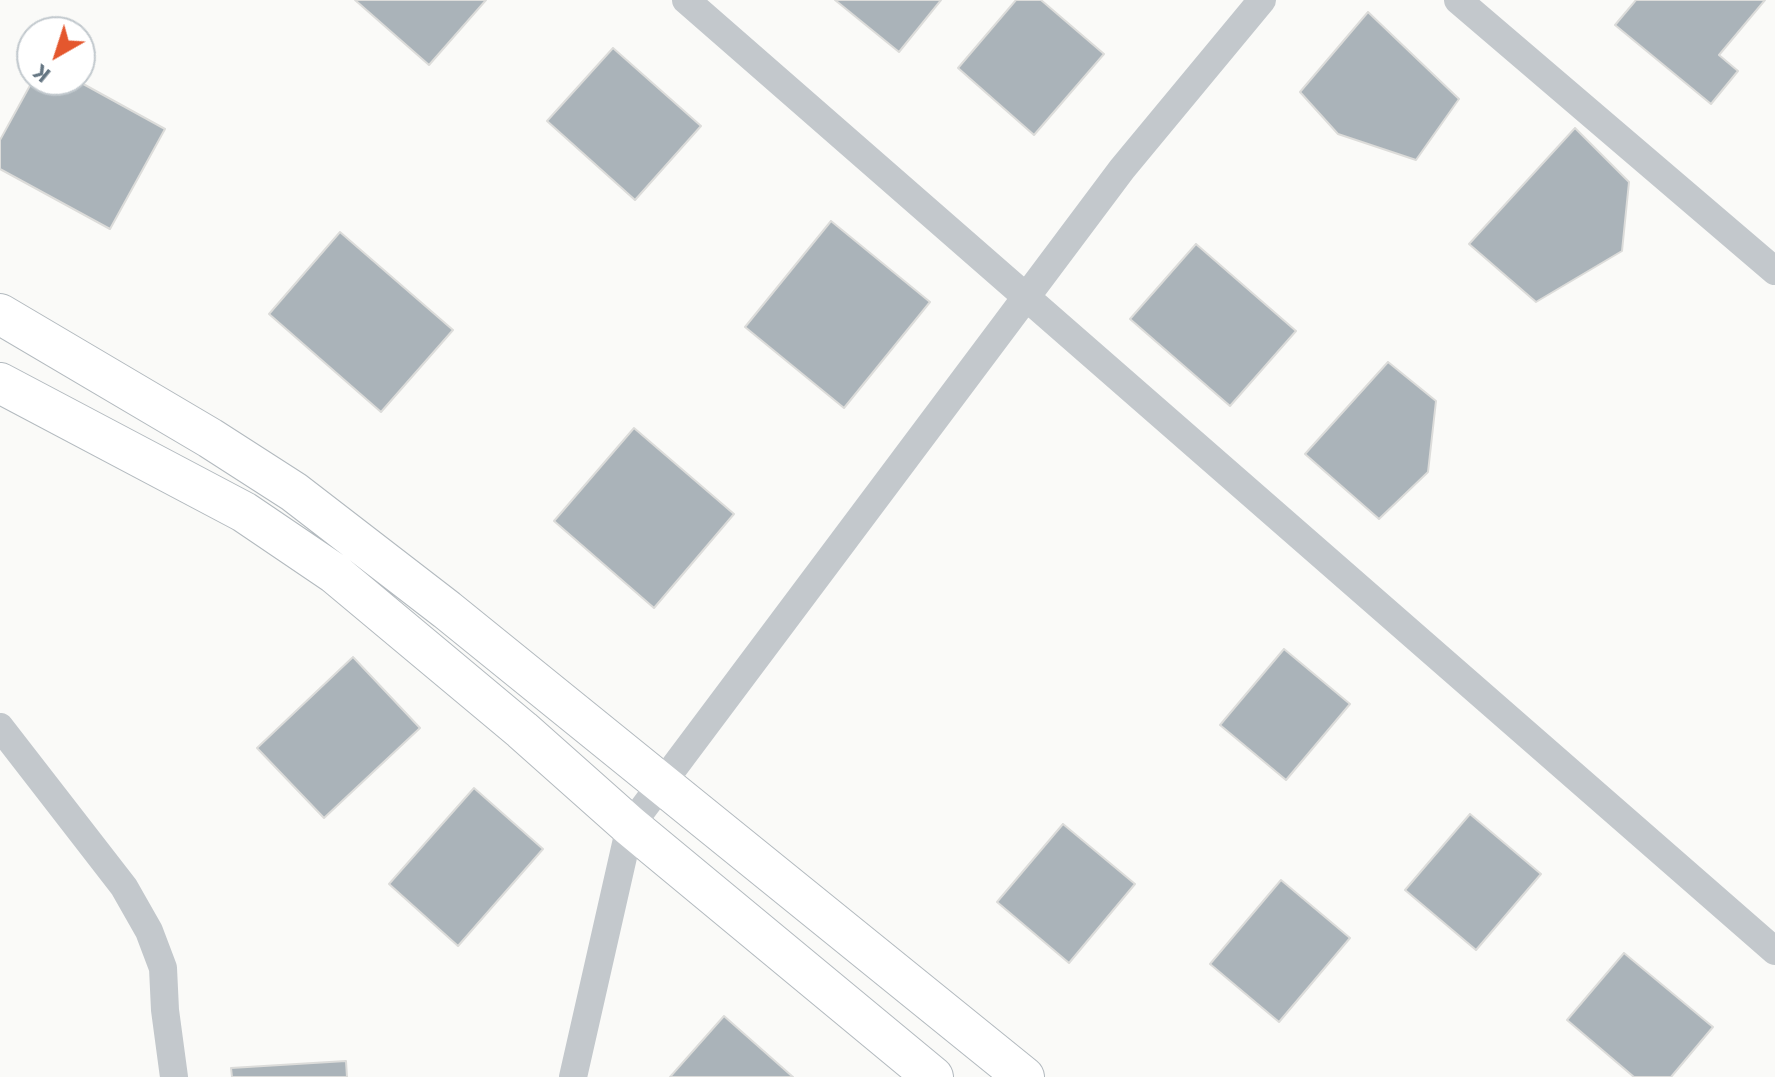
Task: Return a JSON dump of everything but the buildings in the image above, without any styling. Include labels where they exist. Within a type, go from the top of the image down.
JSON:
[{"type":"street","points":[[686,0],[1775,951]]},
{"type":"street","points":[[573,1077],[630,826],[1122,169],[1262,0]]},
{"type":"street","points":[[1458,0],[1775,271]]},
{"type":"street","points":[[0,314],[210,438],[294,492],[447,610],[1024,1077]]},
{"type":"street","points":[[0,383],[244,512],[334,573],[522,730],[630,826],[933,1077]]},
{"type":"street","points":[[0,727],[124,887],[149,931],[163,968],[174,1077]]}]
